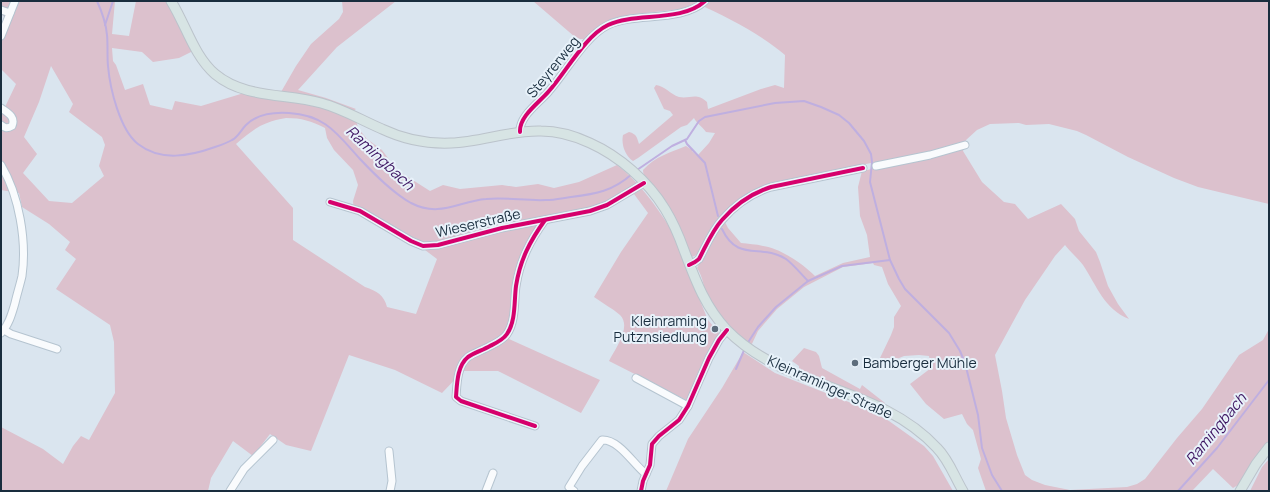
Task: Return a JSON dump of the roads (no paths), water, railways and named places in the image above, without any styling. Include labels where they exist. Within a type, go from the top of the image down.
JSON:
[{"type":"main road","name":"Kleinraminger Straße","points":[[171,1],[203,61],[217,76],[234,87],[321,103],[348,113],[396,135],[423,142],[464,142],[520,132],[541,131],[570,136],[595,146],[622,162],[643,181],[665,209],[707,304],[727,330],[746,347],[790,372],[872,403],[887,410],[904,421],[925,436],[938,449],[950,466],[963,491]]},
{"type":"main road","points":[[1240,491],[1256,464],[1269,447]]},
{"type":"street","points":[[1,36],[15,1]]},
{"type":"street","name":"Steyrerweg","points":[[520,132],[523,119],[549,91],[585,44],[599,30],[618,21],[686,11],[705,1]]},
{"type":"street","points":[[1,10],[10,13]]},
{"type":"street","points":[[1,108],[11,115],[14,123],[9,128],[1,125]]},
{"type":"street","points":[[876,166],[930,155],[965,145]]},
{"type":"street","points":[[1,166],[9,178],[14,192],[21,230],[23,254],[20,285],[10,316],[2,332],[57,349]]},
{"type":"street","points":[[689,265],[699,259],[722,220],[740,203],[758,191],[863,168]]},
{"type":"street","name":"Wieserstraße","points":[[330,202],[360,211],[411,241],[423,246],[438,245],[502,228],[590,211],[607,205],[643,181]]},
{"type":"street","name":"Wieserstraße","points":[[535,426],[461,401],[456,397],[458,376],[462,364],[468,358],[500,341],[507,334],[512,324],[516,285],[523,258],[545,220]]},
{"type":"street","points":[[641,491],[643,481],[650,465],[652,444],[659,436],[679,420],[688,406],[709,358],[719,340],[727,330]]},
{"type":"street","points":[[636,378],[688,406]]},
{"type":"street","points":[[230,491],[244,469],[273,440]]},
{"type":"street","points":[[571,489],[582,466],[602,440],[608,440],[618,446],[646,474]]},
{"type":"street","points":[[389,451],[392,481],[390,491]]},
{"type":"street","points":[[486,491],[493,473]]},
{"type":"waterway","name":"Ramingbach","points":[[97,1],[106,26],[109,75],[121,119],[132,138],[138,144],[147,150],[156,153],[176,156],[196,153],[224,144],[234,139],[246,125],[255,118],[272,113],[289,113],[302,115],[322,122],[338,134],[371,171],[384,183],[411,203],[431,209],[440,209],[486,199],[501,198],[549,200],[588,195],[611,188],[632,174]]},
{"type":"waterway","points":[[105,25],[113,1]]},
{"type":"waterway","name":"Ramingbach","points":[[637,170],[672,146],[687,139],[699,121],[705,117],[775,103],[804,101],[839,115],[849,123],[864,141],[871,154],[872,162],[870,182],[890,260],[899,279],[905,289],[949,333],[960,351],[965,363],[978,415],[982,448],[992,475],[1002,491]]},
{"type":"waterway","name":"Ramingbach","points":[[685,140],[705,163],[718,216]]},
{"type":"waterway","name":"Ramingbach","points":[[722,229],[728,239],[735,246],[751,251],[768,252],[786,259],[808,281],[842,266],[890,260]]},
{"type":"waterway","points":[[747,344],[758,327],[776,307],[808,281]]},
{"type":"waterway","points":[[736,369],[745,348]]},
{"type":"waterway","name":"Ramingbach","points":[[1178,491],[1217,448],[1269,380]]},
{"type":"place","name":"Kleinraming Putznsiedlung","points":[[715,329]]},
{"type":"place","name":"Bamberger Mühle","points":[[855,363]]}]
